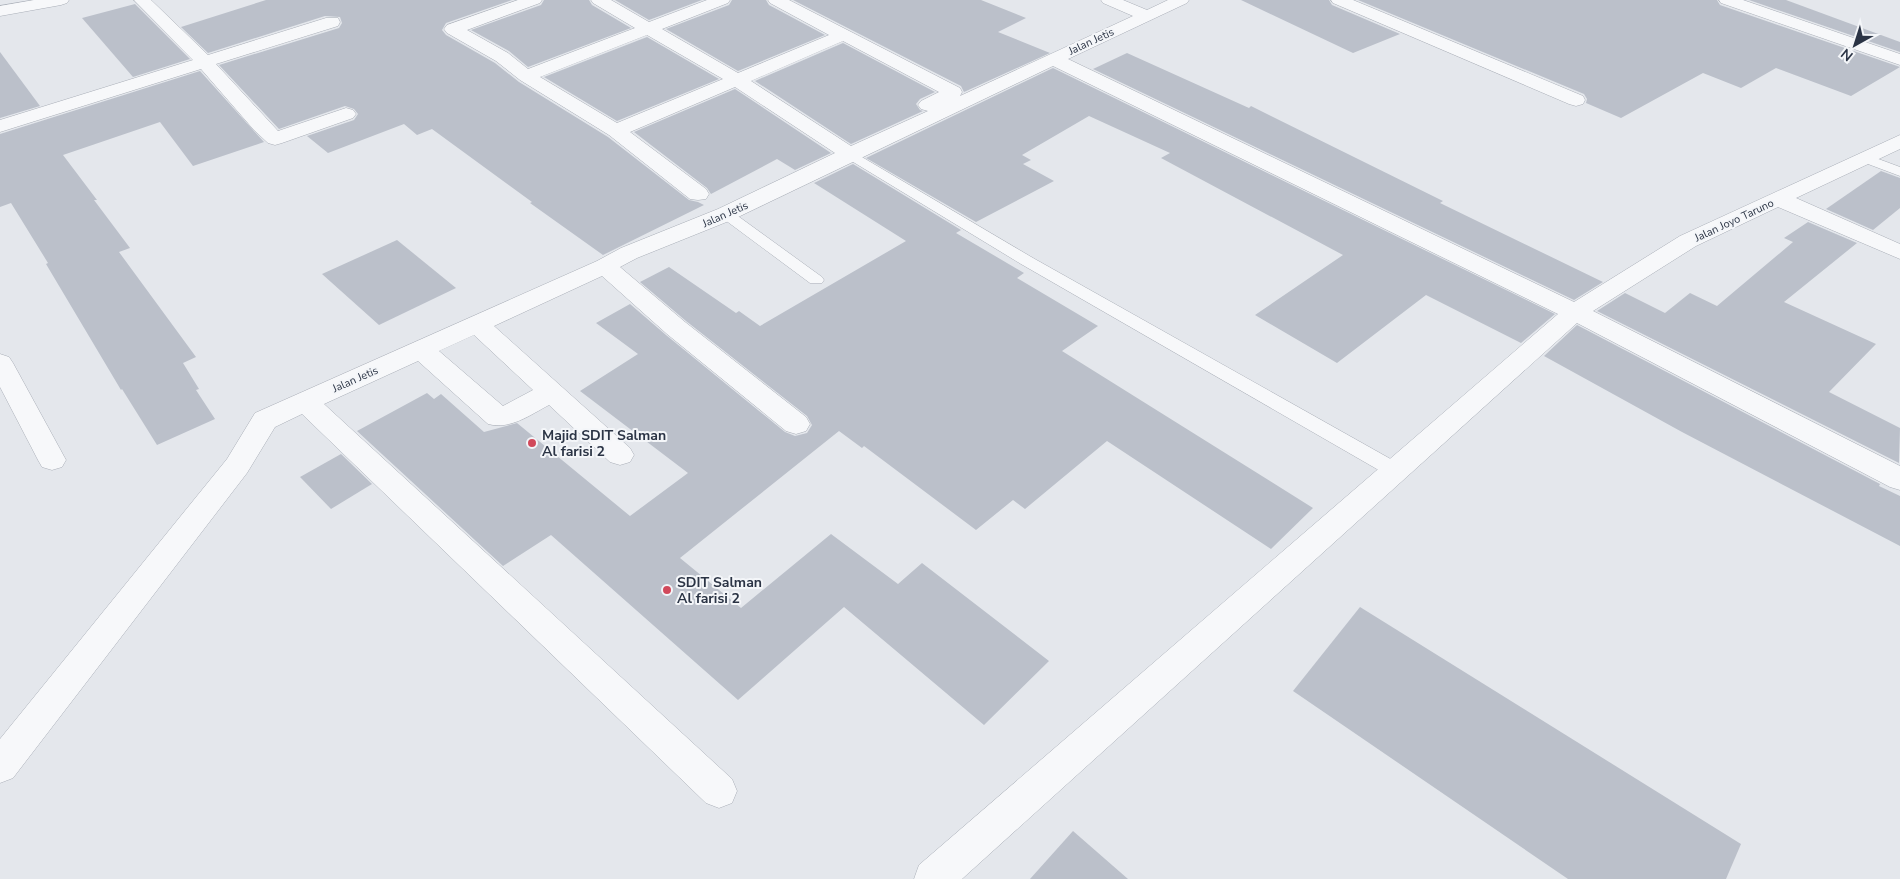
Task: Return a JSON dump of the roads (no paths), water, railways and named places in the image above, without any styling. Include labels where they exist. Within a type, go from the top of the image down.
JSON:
[{"type":"street","points":[[0,11],[61,0]]},
{"type":"street","points":[[142,0],[204,61],[260,126],[275,139],[346,114]]},
{"type":"street","points":[[534,0],[453,29],[502,57],[526,76],[616,131],[698,194]]},
{"type":"street","points":[[599,0],[737,80],[850,154]]},
{"type":"street","points":[[526,76],[722,0]]},
{"type":"street","points":[[776,0],[953,92],[928,105]]},
{"type":"street","points":[[1110,0],[1145,15]]},
{"type":"street","name":"Jalan Jetis","points":[[0,766],[237,466],[265,420],[605,266],[629,253],[726,214],[1145,15],[1181,0]]},
{"type":"street","points":[[1339,0],[1576,100]]},
{"type":"street","points":[[1727,0],[1900,60]]},
{"type":"street","points":[[0,126],[332,22]]},
{"type":"street","points":[[616,131],[843,35]]},
{"type":"street","points":[[1053,59],[1575,312],[1900,479]]},
{"type":"street","name":"Jalan Joyo Taruno","points":[[933,879],[1575,312],[1688,241],[1900,141]]},
{"type":"street","points":[[1779,199],[1900,252]]},
{"type":"street","points":[[605,266],[676,328],[796,424]]},
{"type":"street","points":[[477,324],[620,455]]},
{"type":"street","points":[[421,349],[498,417],[511,414],[550,392]]},
{"type":"street","points":[[0,363],[52,460]]},
{"type":"street","points":[[305,402],[719,791]]},
{"type":"lane","points":[[850,154],[1027,261],[1396,471]]},
{"type":"lane","points":[[1865,158],[1900,172]]},
{"type":"lane","points":[[726,214],[816,280]]},
{"type":"place","name":"Majid SDIT Salman Al farisi 2","points":[[532,443]]},
{"type":"place","name":"SDIT Salman Al farisi 2","points":[[667,590]]}]
